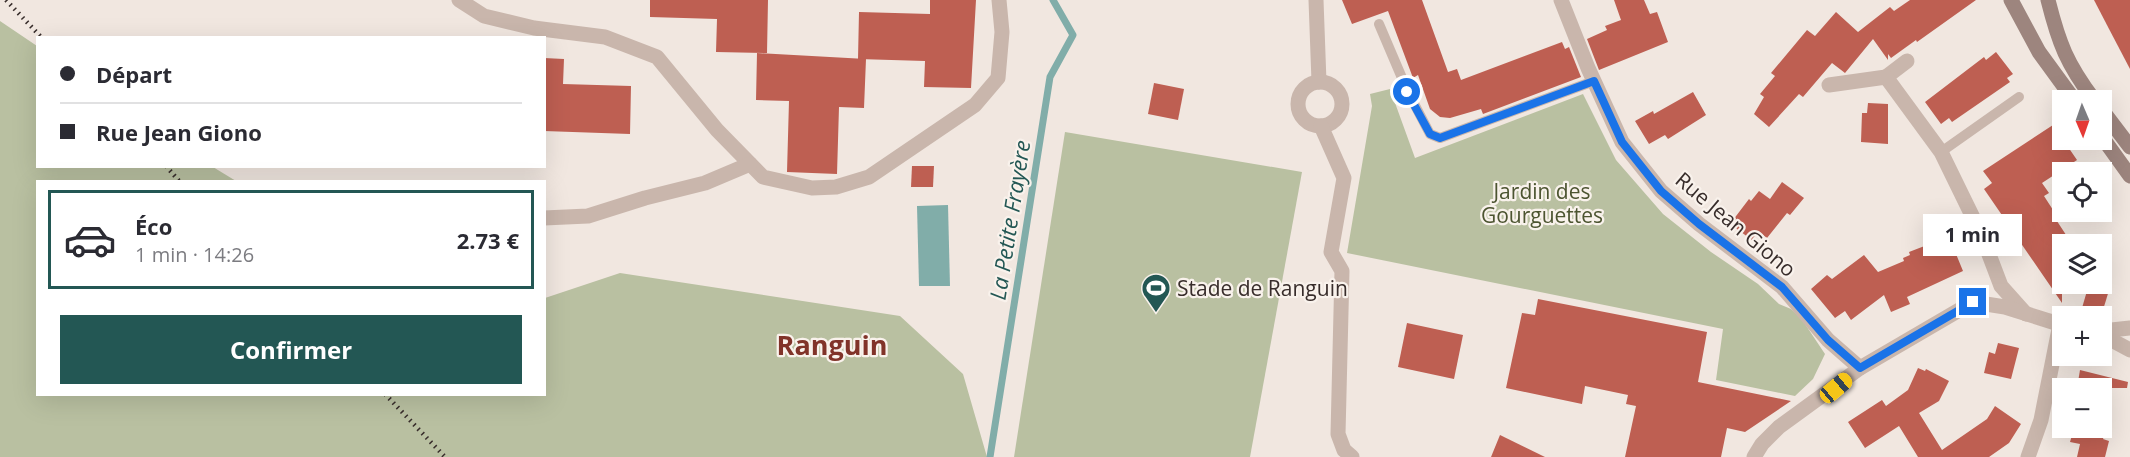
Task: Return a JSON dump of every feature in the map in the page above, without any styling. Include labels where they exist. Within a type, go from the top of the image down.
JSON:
[{"type":"main road","points":[[2011,0],[2039,52],[2067,90]]},
{"type":"main road","points":[[2048,0],[2059,44],[2073,73],[2086,90]]},
{"type":"main road","points":[[2112,123],[2130,147]]},
{"type":"main road","points":[[2111,150],[2130,176]]},
{"type":"street","points":[[459,0],[484,16],[534,28],[605,37],[657,57],[717,130],[763,177],[812,188],[836,187],[869,177],[975,105],[998,78],[1002,32],[999,0]]},
{"type":"street","points":[[1316,0],[1319,82]]},
{"type":"street","name":"Rue Jean Giono","points":[[1562,0],[1594,81],[1622,142],[1661,191],[1699,224],[1782,287],[1828,340],[1860,368]]},
{"type":"street","points":[[1829,85],[1886,77],[1907,61]]},
{"type":"street","points":[[1886,77],[1941,152],[1983,236],[2001,286],[2026,314]]},
{"type":"street","points":[[1319,82],[1332,85],[1342,103],[1334,121],[1321,126],[1302,116],[1299,102],[1304,89],[1319,82]]},
{"type":"street","points":[[1321,126],[1344,178],[1331,252],[1342,271],[1338,434],[1344,450],[1352,457]]},
{"type":"street","points":[[546,218],[588,216],[645,198],[705,183],[750,164]]},
{"type":"street","points":[[1754,457],[1762,444],[1779,427],[1860,368],[1973,302],[2052,321]]},
{"type":"street","points":[[2112,331],[2130,328]]},
{"type":"street","points":[[2112,339],[2130,350]]},
{"type":"street","points":[[2028,457],[2041,420],[2052,366]]},
{"type":"lane","points":[[1379,24],[1407,92],[1430,134],[1440,138],[1594,81]]},
{"type":"lane","points":[[1941,152],[2019,97]]},
{"type":"green space","points":[[0,21],[36,45],[36,168],[215,168],[234,180],[36,180],[36,396],[546,396],[546,298],[620,273],[900,316],[963,374],[987,457],[0,457]]},
{"type":"green space","name":"Jardin des Gourguettes","points":[[1390,89],[1415,158],[1583,94],[1616,160],[1663,214],[1711,252],[1758,284],[1779,304],[1791,309],[1801,318],[1825,354],[1813,379],[1795,396],[1716,380],[1723,329],[1347,253],[1372,106],[1370,94]]},
{"type":"green space","name":"Stade de Ranguin","points":[[1065,132],[1302,172],[1250,457],[1014,457]]},
{"type":"water","points":[[948,205],[950,286],[919,286],[917,206]]},
{"type":"building","points":[[650,0],[768,0],[767,53],[716,52],[717,19],[650,17]]},
{"type":"building","points":[[930,0],[976,0],[971,88],[924,87],[925,61],[858,59],[859,12],[930,14]]},
{"type":"building","points":[[1342,0],[1422,0],[1448,72],[1457,69],[1461,80],[1562,42],[1565,49],[1569,47],[1581,77],[1483,114],[1481,109],[1450,118],[1440,117],[1430,109],[1418,75],[1413,78],[1388,11],[1352,24]]},
{"type":"building","points":[[1614,0],[1644,0],[1650,14],[1657,12],[1668,42],[1599,70],[1587,39],[1607,30],[1605,26],[1621,20]]},
{"type":"building","points":[[1910,0],[1976,0],[1891,58],[1888,54],[1888,60],[1873,39],[1845,73],[1832,63],[1803,97],[1799,94],[1769,127],[1754,114],[1764,97],[1760,94],[1775,76],[1771,73],[1807,30],[1815,36],[1836,12],[1858,32],[1890,7],[1894,11]]},
{"type":"building","points":[[2094,0],[2130,0],[2130,69],[2108,27]]},
{"type":"building","points":[[1996,52],[2013,74],[2007,78],[2010,82],[1952,122],[1949,118],[1941,124],[1925,102],[1984,57],[1986,60]]},
{"type":"building","points":[[757,53],[866,59],[864,108],[839,107],[837,174],[787,172],[789,101],[756,100]]},
{"type":"building","points":[[546,58],[564,59],[563,84],[631,86],[630,134],[546,131]]},
{"type":"building","points":[[1154,83],[1184,89],[1178,120],[1148,114]]},
{"type":"building","points":[[1693,92],[1706,115],[1668,139],[1665,135],[1649,144],[1635,121],[1653,111],[1654,114]]},
{"type":"building","points":[[1868,103],[1888,104],[1888,144],[1861,142],[1862,113],[1867,113]]},
{"type":"building","points":[[2052,126],[2052,150],[2070,150],[2077,160],[2052,162],[2052,176],[2042,183],[2049,193],[2044,196],[2052,208],[2052,222],[2058,222],[2065,234],[2052,234],[2052,288],[2018,239],[2010,244],[1997,227],[2006,221],[1984,189],[1992,183],[1983,171]]},
{"type":"building","points":[[912,166],[934,166],[933,187],[911,187]]},
{"type":"building","points":[[1782,182],[1804,198],[1790,215],[1787,213],[1767,238],[1758,231],[1752,240],[1730,224],[1749,199],[1751,201],[1759,191],[1770,199]]},
{"type":"building","points":[[1957,226],[1967,249],[1956,254],[1963,271],[1907,297],[1910,304],[1891,312],[1884,295],[1851,320],[1845,311],[1835,318],[1811,289],[1827,275],[1832,279],[1864,255],[1878,272],[1904,261],[1903,258],[1910,255],[1909,252],[1940,240],[1938,234]]},
{"type":"building","points":[[2056,294],[2062,294],[2062,303]]},
{"type":"building","points":[[2086,294],[2108,294],[2104,306],[2083,306]]},
{"type":"building","points":[[1538,299],[1707,332],[1698,382],[1791,401],[1745,432],[1727,428],[1721,457],[1625,457],[1636,406],[1626,404],[1628,395],[1585,386],[1582,404],[1506,388],[1522,313],[1535,315]]},
{"type":"building","points":[[1407,323],[1463,335],[1454,379],[1398,367]]},
{"type":"building","points":[[1998,343],[2019,348],[2011,379],[1984,373],[1989,352],[1995,354]]},
{"type":"building","points":[[1918,368],[1925,371],[1926,369],[1949,381],[1939,401],[1919,413],[1942,450],[1987,419],[1995,406],[2021,424],[2009,443],[1989,457],[1918,457],[1899,426],[1865,448],[1848,422],[1882,400],[1886,406],[1908,390]]},
{"type":"building","points":[[2080,370],[2112,378],[2079,378]]},
{"type":"building","points":[[2112,378],[2128,382],[2127,388],[2112,388]]},
{"type":"building","points":[[1500,435],[1545,457],[1491,457]]},
{"type":"building","points":[[2071,438],[2103,438],[2109,441],[2105,457],[2077,457],[2080,444],[2070,442]]},
{"type":"waterway","name":"La Petite Frayère","points":[[990,457],[1050,77],[1073,35],[1053,0]]},
{"type":"railway","points":[[6,0],[40,36]]},
{"type":"railway","points":[[168,168],[178,180]]},
{"type":"railway","points":[[387,396],[445,457]]},
{"type":"place","name":"Stade de Ranguin","points":[[1156,314]]},
{"type":"district","name":"Ranguin","points":[[832,344]]},
{"type":"route","points":[[1407,92],[1430,134],[1440,138],[1594,81],[1622,142],[1661,191],[1699,224],[1782,287],[1828,340],[1860,368],[1933,323],[1973,302]]}]
